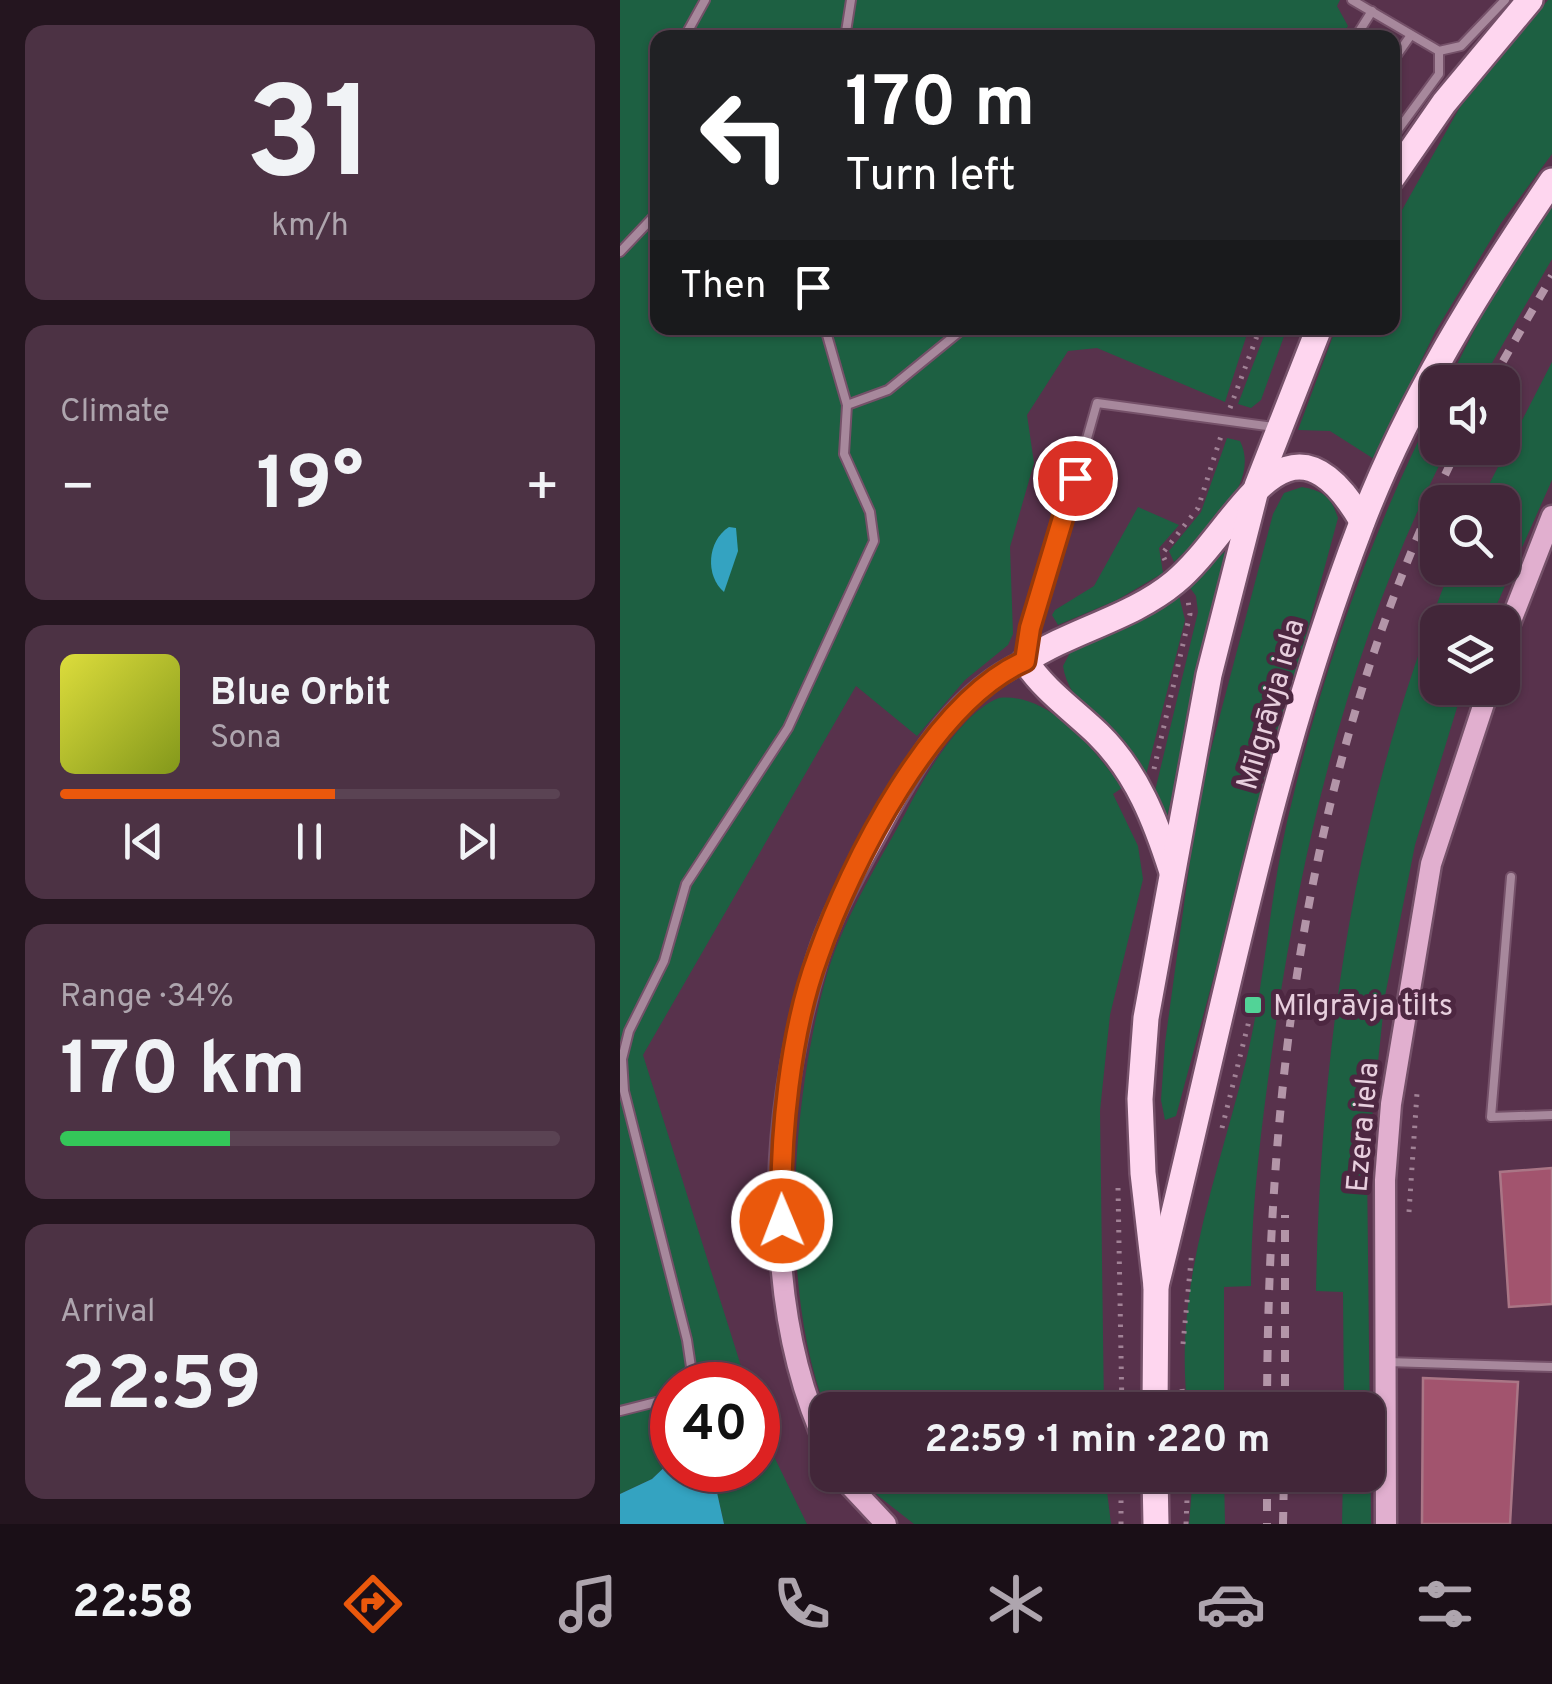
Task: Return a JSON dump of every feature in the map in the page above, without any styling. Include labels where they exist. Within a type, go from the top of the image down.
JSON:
[{"type":"main road","points":[[1400,166],[1444,103],[1530,0]]},
{"type":"main road","name":"Mīlgrāvja iela","points":[[1156,1286],[1298,702],[1362,521],[1461,316],[1552,181]]},
{"type":"main road","name":"Mīlgrāvja iela","points":[[1155,1392],[1156,1286],[1143,1172],[1140,1099],[1146,1018],[1209,675],[1257,486],[1317,335]]},
{"type":"main road","points":[[1173,874],[1156,822],[1121,760],[1101,737],[1040,684],[1025,661],[1176,582],[1257,486],[1283,469],[1316,468],[1341,485],[1362,521]]},
{"type":"main road","points":[[1155,1492],[1156,1524]]},
{"type":"street","points":[[1517,605],[1552,516]]},
{"type":"street","points":[[810,1413],[785,1298],[780,1183],[790,1075],[817,957],[861,862],[915,763],[980,687],[1025,661]]},
{"type":"street","name":"Ezera iela","points":[[1386,1524],[1382,1362],[1385,1180],[1406,1008],[1431,864],[1492,705]]},
{"type":"street","points":[[856,1492],[886,1524]]},
{"type":"lane","points":[[688,30],[705,0]]},
{"type":"lane","points":[[846,30],[850,0]]},
{"type":"lane","points":[[1352,0],[1439,52],[1461,46],[1505,0]]},
{"type":"lane","points":[[1360,30],[1372,11]]},
{"type":"lane","points":[[1400,51],[1412,35]]},
{"type":"lane","points":[[1400,127],[1439,74],[1439,52]]},
{"type":"lane","points":[[620,252],[650,220]]},
{"type":"lane","points":[[689,1362],[624,1091],[622,1059],[629,1030],[664,961],[686,884],[788,728],[871,551],[874,522],[844,454],[847,404],[827,335]]},
{"type":"lane","points":[[847,404],[872,396],[910,375],[956,335]]},
{"type":"lane","points":[[840,382],[854,394],[872,396]]},
{"type":"lane","points":[[844,422],[872,396]]},
{"type":"lane","points":[[1025,661],[1030,628],[1097,403],[1279,427]]},
{"type":"lane","points":[[1511,877],[1491,1117],[1552,1115]]},
{"type":"lane","points":[[1382,1362],[1552,1366]]},
{"type":"lane","points":[[620,1410],[650,1406]]},
{"type":"path","points":[[1232,400],[1257,335]]},
{"type":"path","points":[[1168,567],[1162,554],[1198,508],[1221,436]]},
{"type":"path","points":[[1150,782],[1190,614],[1182,590]]},
{"type":"path","points":[[1520,652],[1526,642]]},
{"type":"path","points":[[1217,1146],[1253,1005]]},
{"type":"path","points":[[1408,1228],[1419,1076]]},
{"type":"path","points":[[1182,1359],[1194,1235]]},
{"type":"path","points":[[1180,1375],[1182,1392]]},
{"type":"path","points":[[1121,1492],[1121,1524]]},
{"type":"path","points":[[1186,1524],[1187,1492]]},
{"type":"green space","points":[[620,0],[1340,0],[1337,6],[1348,26],[1345,30],[650,30],[650,335],[1247,335],[1225,402],[1097,348],[1068,351],[1027,415],[1034,463],[1010,547],[1013,634],[1008,645],[965,680],[917,736],[856,686],[643,1055],[740,1362],[650,1362],[650,1480],[620,1494]]},
{"type":"green space","points":[[1548,0],[1552,0],[1552,154],[1501,223],[1435,332],[1374,459],[1330,431],[1298,430],[1333,335],[1400,335],[1400,214],[1460,107]]},
{"type":"green space","points":[[1552,205],[1552,259],[1491,365],[1457,365],[1485,309]]},
{"type":"green space","points":[[1264,335],[1284,335],[1261,400],[1251,408],[1238,404]]},
{"type":"green space","points":[[1552,362],[1552,480],[1520,552],[1520,485],[1489,485],[1499,465],[1520,465],[1520,424]]},
{"type":"green space","points":[[1420,437],[1420,465],[1440,465],[1430,485],[1420,485],[1420,506],[1358,666],[1315,819],[1284,973],[1264,1110],[1251,1286],[1224,1287],[1224,1392],[1187,1392],[1186,1321],[1192,1277],[1252,1032],[1281,852],[1300,767],[1349,608]]},
{"type":"green space","points":[[1227,438],[1240,441],[1245,458],[1243,475],[1226,507],[1174,562],[1169,551],[1201,512]]},
{"type":"green space","points":[[1302,487],[1326,496],[1338,518],[1176,1116],[1165,1120],[1161,1100],[1165,1043],[1199,795],[1273,514],[1284,493]]},
{"type":"green space","points":[[1138,507],[1179,525],[1159,548],[1163,573],[1117,600],[1058,625],[1052,615],[1055,610],[1094,586]]},
{"type":"green space","points":[[1232,545],[1167,817],[1155,791],[1198,612],[1196,596],[1188,585]]},
{"type":"green space","points":[[1445,585],[1505,585],[1497,605],[1437,605]]},
{"type":"green space","points":[[1179,596],[1185,620],[1146,775],[1085,710],[1067,681],[1063,666],[1072,649],[1124,628]]},
{"type":"green space","points":[[1420,652],[1420,705],[1458,705],[1415,845],[1385,996],[1367,1165],[1370,1392],[1344,1392],[1343,1292],[1316,1291],[1326,1104],[1349,923],[1367,834]]},
{"type":"green space","points":[[999,698],[1018,699],[1036,704],[1070,727],[1122,788],[1113,794],[1138,846],[1143,879],[1110,1015],[1100,1111],[1104,1392],[821,1392],[802,1312],[795,1200],[804,1087],[824,985],[849,919],[922,783],[957,732]]},
{"type":"green space","points":[[780,1469],[807,1524],[724,1524],[717,1492],[780,1492]]},
{"type":"green space","points":[[875,1492],[1107,1492],[1111,1524],[914,1524]]},
{"type":"green space","points":[[1192,1492],[1224,1492],[1225,1524],[1189,1524]]},
{"type":"green space","points":[[1343,1492],[1371,1492],[1371,1524],[1342,1524]]},
{"type":"water","points":[[729,527],[736,528],[738,551],[724,592],[714,577],[711,559],[716,541]]},
{"type":"water","points":[[650,1480],[650,1492],[717,1492],[724,1524],[620,1524],[620,1494]]},
{"type":"building","points":[[1552,1168],[1552,1304],[1509,1307],[1500,1172]]},
{"type":"building","points":[[1423,1378],[1518,1382],[1510,1524],[1422,1524]]},
{"type":"railway","points":[[1501,365],[1552,276]]},
{"type":"railway","points":[[1267,1392],[1276,1160],[1288,1038],[1307,917],[1332,798],[1365,680],[1407,563],[1450,465]]},
{"type":"railway","points":[[1285,1215],[1285,1392]]},
{"type":"railway","points":[[1267,1492],[1267,1524]]},
{"type":"railway","points":[[1283,1524],[1284,1492]]},
{"type":"place","name":"Mīlgrāvja tilts","points":[[1253,1005]]},
{"type":"route","points":[[782,1221],[780,1183],[790,1075],[817,957],[861,862],[915,763],[980,687],[1025,661],[1030,628],[1075,478]]}]
